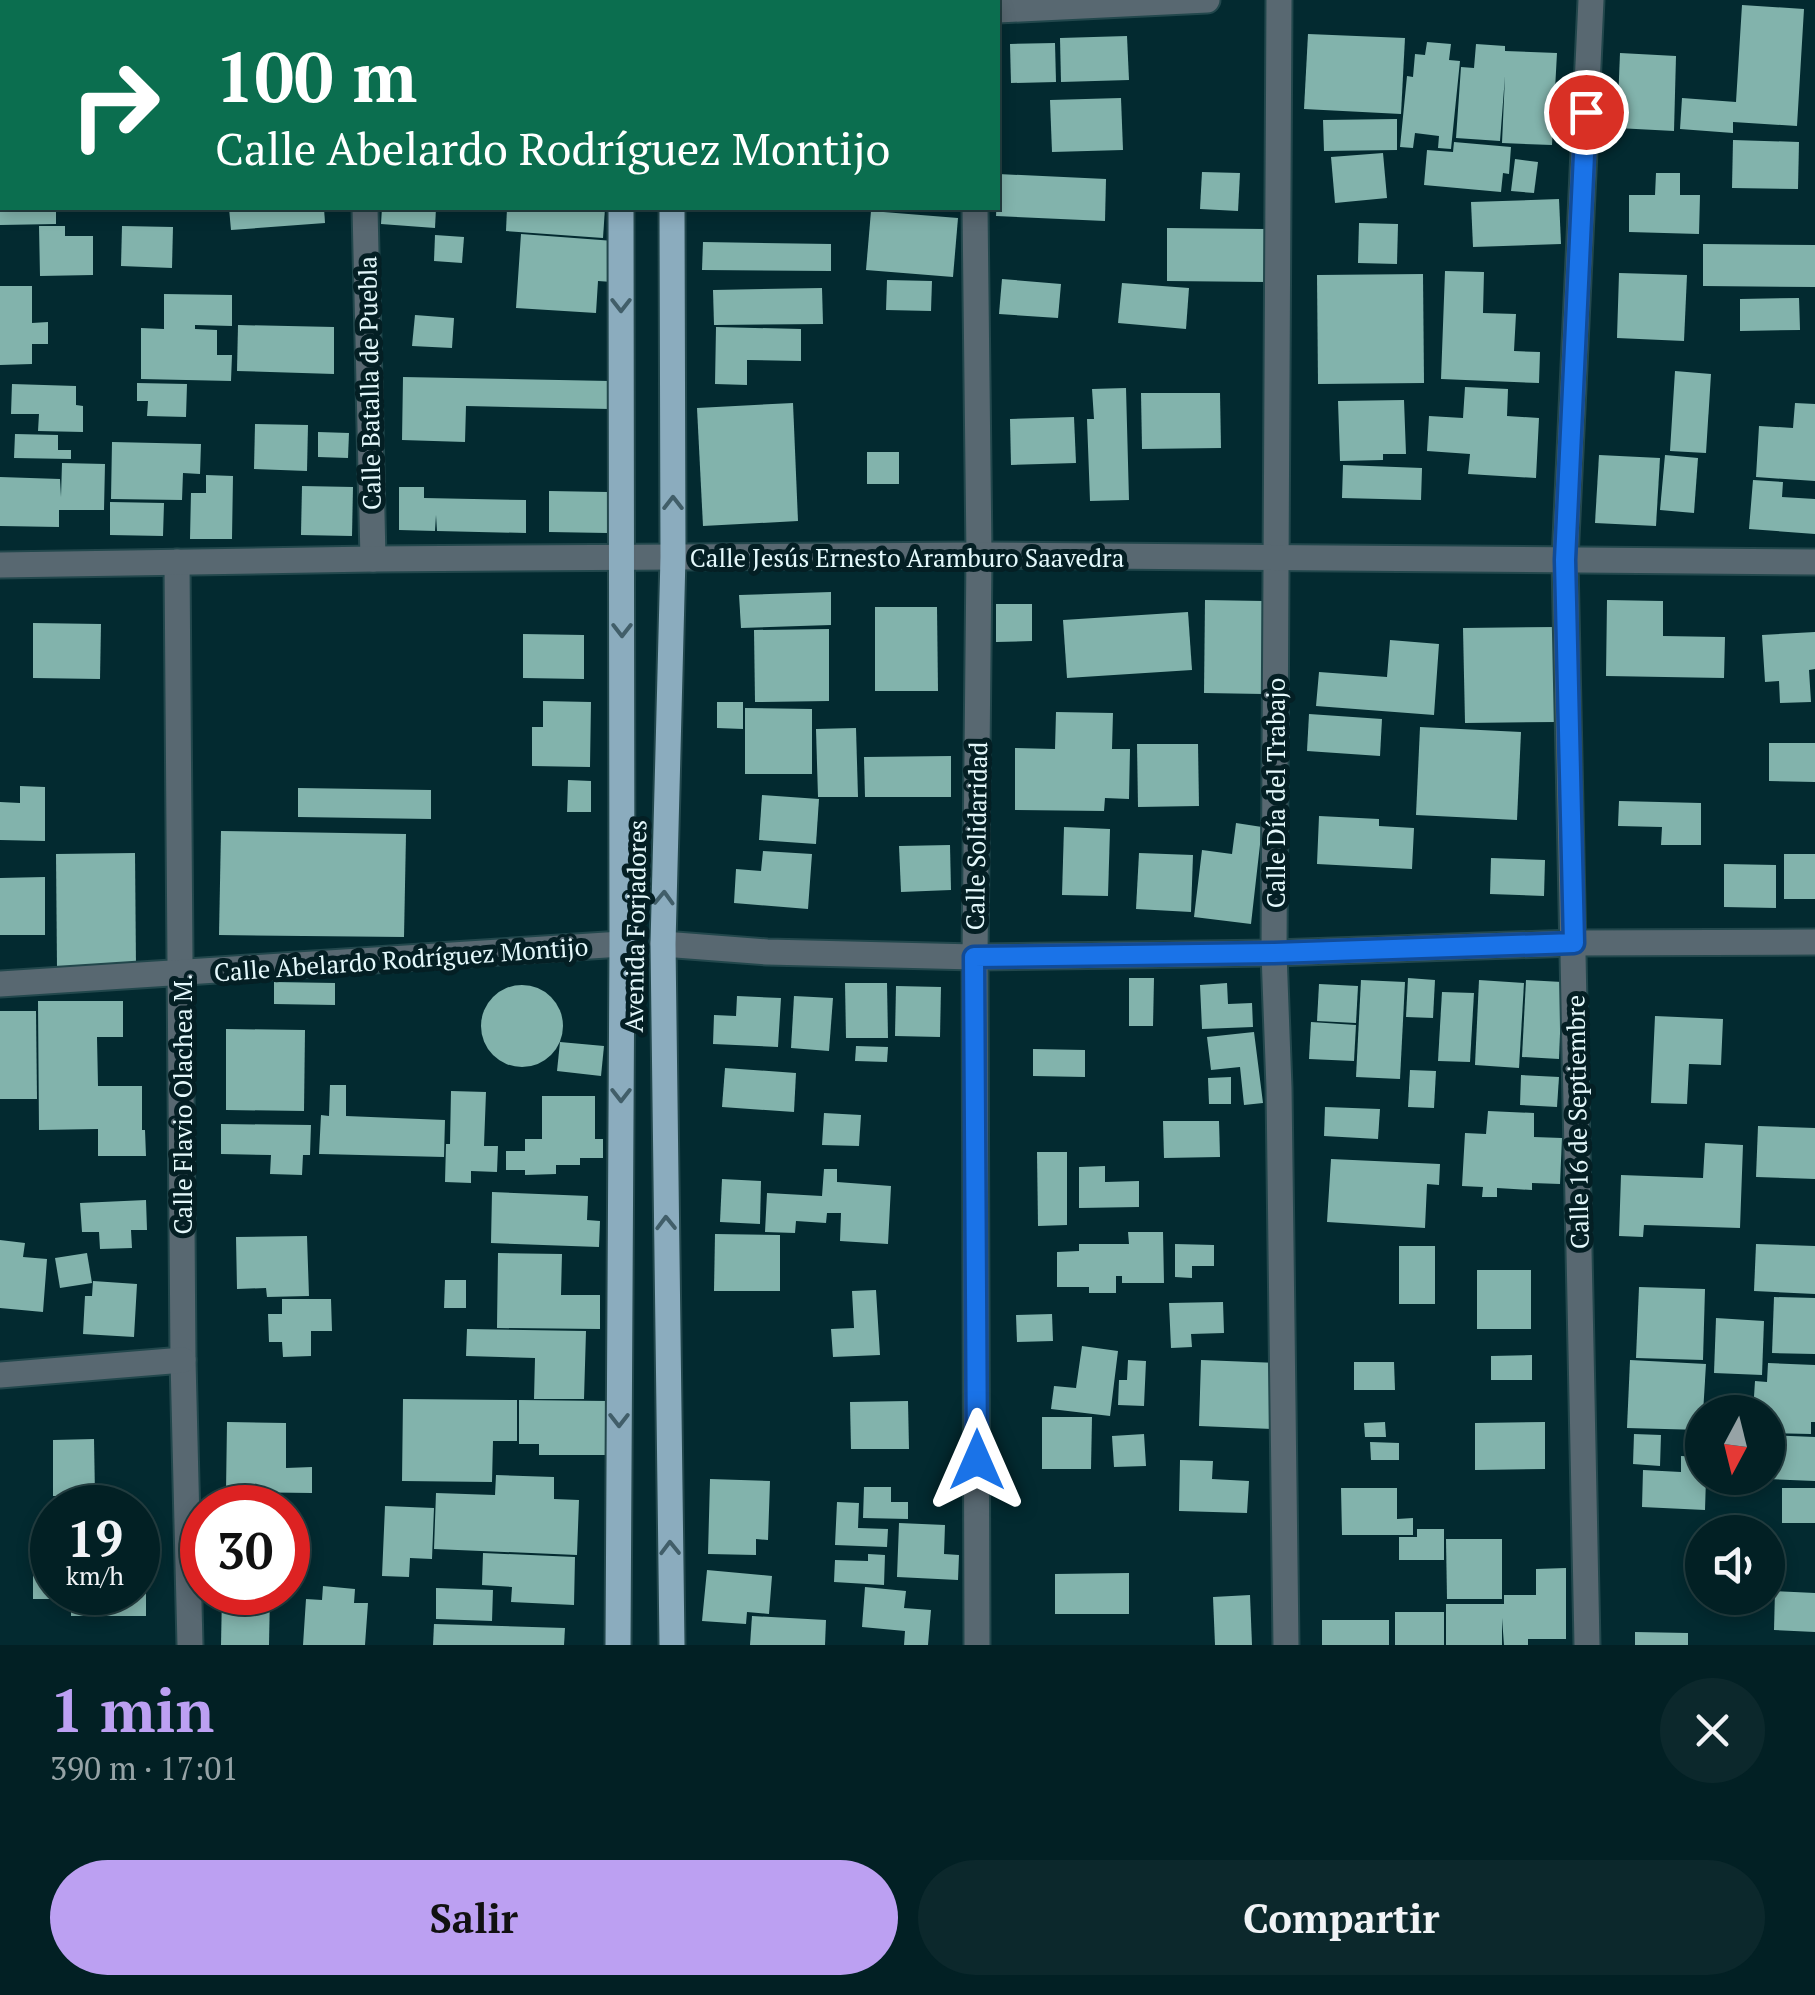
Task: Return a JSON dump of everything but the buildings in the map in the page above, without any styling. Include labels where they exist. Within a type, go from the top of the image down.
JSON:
[{"type":"main road","name":"Avenida Forjadores","points":[[618,1645],[621,210]]},
{"type":"main road","name":"Avenida Forjadores","points":[[672,210],[673,558],[663,944],[672,1645]]},
{"type":"street","points":[[1000,10],[1207,0]]},
{"type":"street","name":"Calle Día del Trabajo","points":[[1279,0],[1274,953],[1280,1088],[1286,1645]]},
{"type":"street","name":"Calle 16 de Septiembre","points":[[1588,1645],[1565,560],[1591,0]]},
{"type":"street","name":"Calle Batalla de Puebla","points":[[365,210],[373,559]]},
{"type":"street","name":"Calle Solidaridad","points":[[976,210],[977,1645]]},
{"type":"street","name":"Calle Jesús Ernesto Aramburo Saavedra","points":[[0,566],[978,555],[1815,562]]},
{"type":"street","name":"Calle Flavio Olachea M.","points":[[178,562],[183,1360],[190,1645]]},
{"type":"street","points":[[663,944],[767,952],[974,957],[1574,943],[1815,942]]},
{"type":"street","name":"Calle Abelardo Rodríguez Montijo","points":[[0,984],[622,944]]},
{"type":"street","points":[[0,1375],[183,1360]]},
{"type":"route","points":[[977,1460],[974,957],[1574,943],[1565,560],[1586,112]]}]
